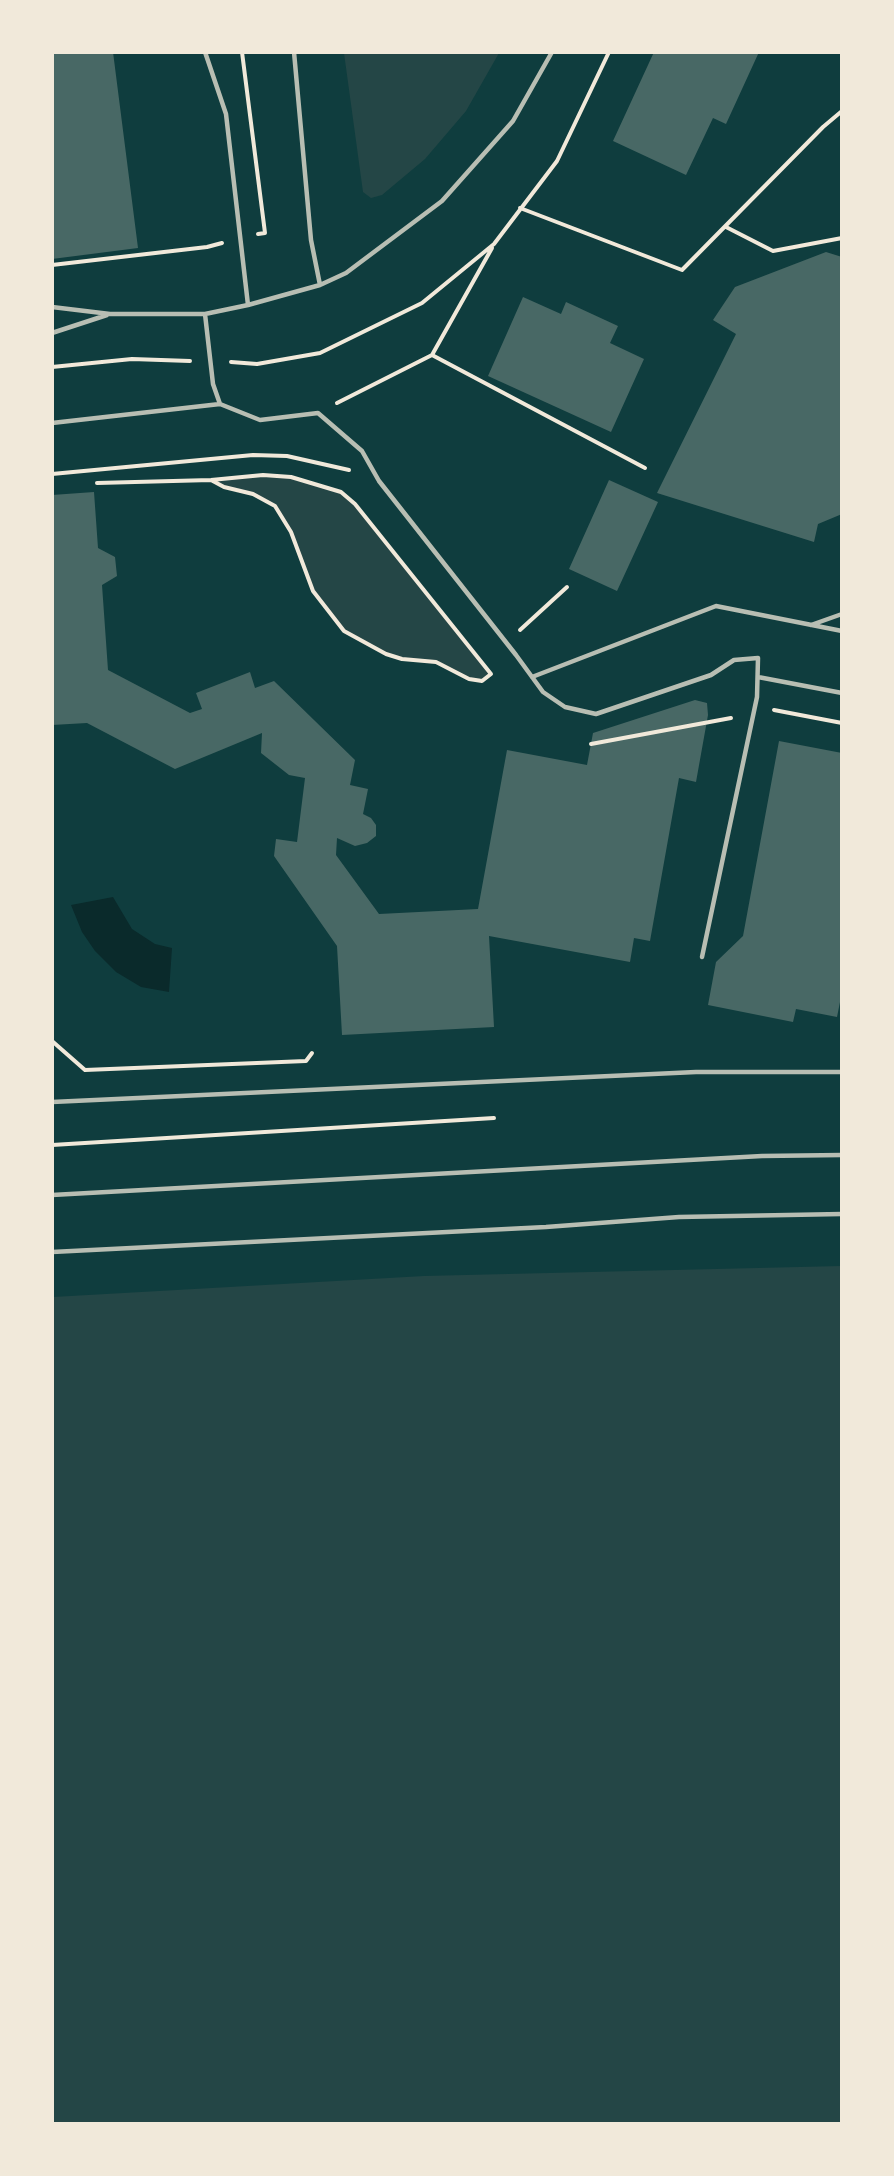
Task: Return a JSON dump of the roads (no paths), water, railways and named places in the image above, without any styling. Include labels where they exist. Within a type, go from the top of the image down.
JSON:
[{"type":"lane","points":[[206,52],[226,114],[248,305]]},
{"type":"lane","points":[[294,52],[311,240],[320,285]]},
{"type":"lane","points":[[52,307],[110,314],[205,314],[320,285],[346,273],[442,201],[513,121],[552,52]]},
{"type":"lane","points":[[52,333],[110,314]]},
{"type":"lane","points":[[205,314],[213,384],[219,404]]},
{"type":"lane","points":[[52,423],[219,404],[260,420],[318,413],[362,451],[379,481],[543,692],[565,707],[596,714],[711,675],[734,660],[758,658],[754,714],[702,957]]},
{"type":"lane","points":[[532,677],[716,606],[842,631]]},
{"type":"lane","points":[[811,625],[842,614]]},
{"type":"lane","points":[[758,677],[842,693]]},
{"type":"lane","points":[[52,1102],[696,1072],[842,1072]]},
{"type":"lane","points":[[52,1195],[750,1157],[842,1155]]},
{"type":"lane","points":[[52,1252],[534,1227],[679,1217],[842,1214]]}]
